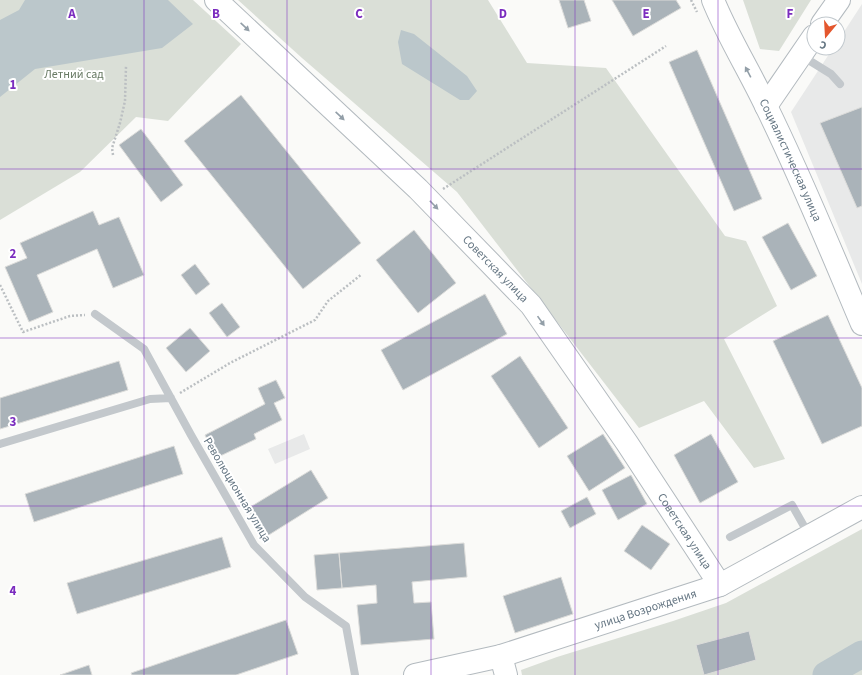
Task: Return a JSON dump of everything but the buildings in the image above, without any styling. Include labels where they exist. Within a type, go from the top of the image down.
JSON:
[{"type":"main road","name":"Советская улица","points":[[216,0],[412,184],[531,305],[627,443],[720,585]]},
{"type":"main road","name":"Социалистическая улица","points":[[712,0],[766,106],[808,197],[862,324]]},
{"type":"main road","points":[[828,16],[839,0]]},
{"type":"main road","points":[[766,106],[806,48]]},
{"type":"main road","name":"улица Возрождения","points":[[415,675],[503,665],[720,585],[862,507]]},
{"type":"lane","points":[[801,55],[831,74],[840,84]]},
{"type":"lane","name":"Революционная улица","points":[[95,314],[144,349],[254,545],[305,597],[346,626],[355,675]]},
{"type":"lane","points":[[0,444],[150,399],[171,398]]},
{"type":"lane","points":[[730,537],[792,505],[809,536]]},
{"type":"path","points":[[427,199],[666,46]]},
{"type":"path","points":[[113,155],[112,148],[120,124],[125,101],[126,66]]},
{"type":"path","points":[[171,398],[230,363],[315,320],[328,301],[362,274]]},
{"type":"path","points":[[0,285],[23,332],[70,316],[95,314]]},
{"type":"shaded area","points":[[25,0],[168,0],[193,24],[162,48],[35,69],[0,97],[0,20],[19,10]]},
{"type":"shaded area","points":[[862,4],[862,284],[791,112],[828,56],[846,56],[846,29]]},
{"type":"shaded area","points":[[401,30],[414,34],[467,76],[477,91],[469,100],[460,100],[402,64],[398,42]]},
{"type":"shaded area","points":[[304,434],[310,449],[275,464],[268,449]]},
{"type":"green space","name":"Летний сад","points":[[0,0],[193,0],[241,44],[168,121],[136,117],[80,172],[0,220]]},
{"type":"green space","points":[[238,0],[488,0],[527,63],[606,68],[725,236],[746,241],[777,306],[724,339],[785,459],[754,468],[704,401],[639,428],[457,192],[302,58]]},
{"type":"green space","points":[[743,0],[811,0],[779,51],[760,49]]},
{"type":"green space","points":[[862,529],[862,675],[522,675],[521,670],[557,657],[726,603]]},
{"type":"waterway","points":[[826,675],[862,654]]}]
